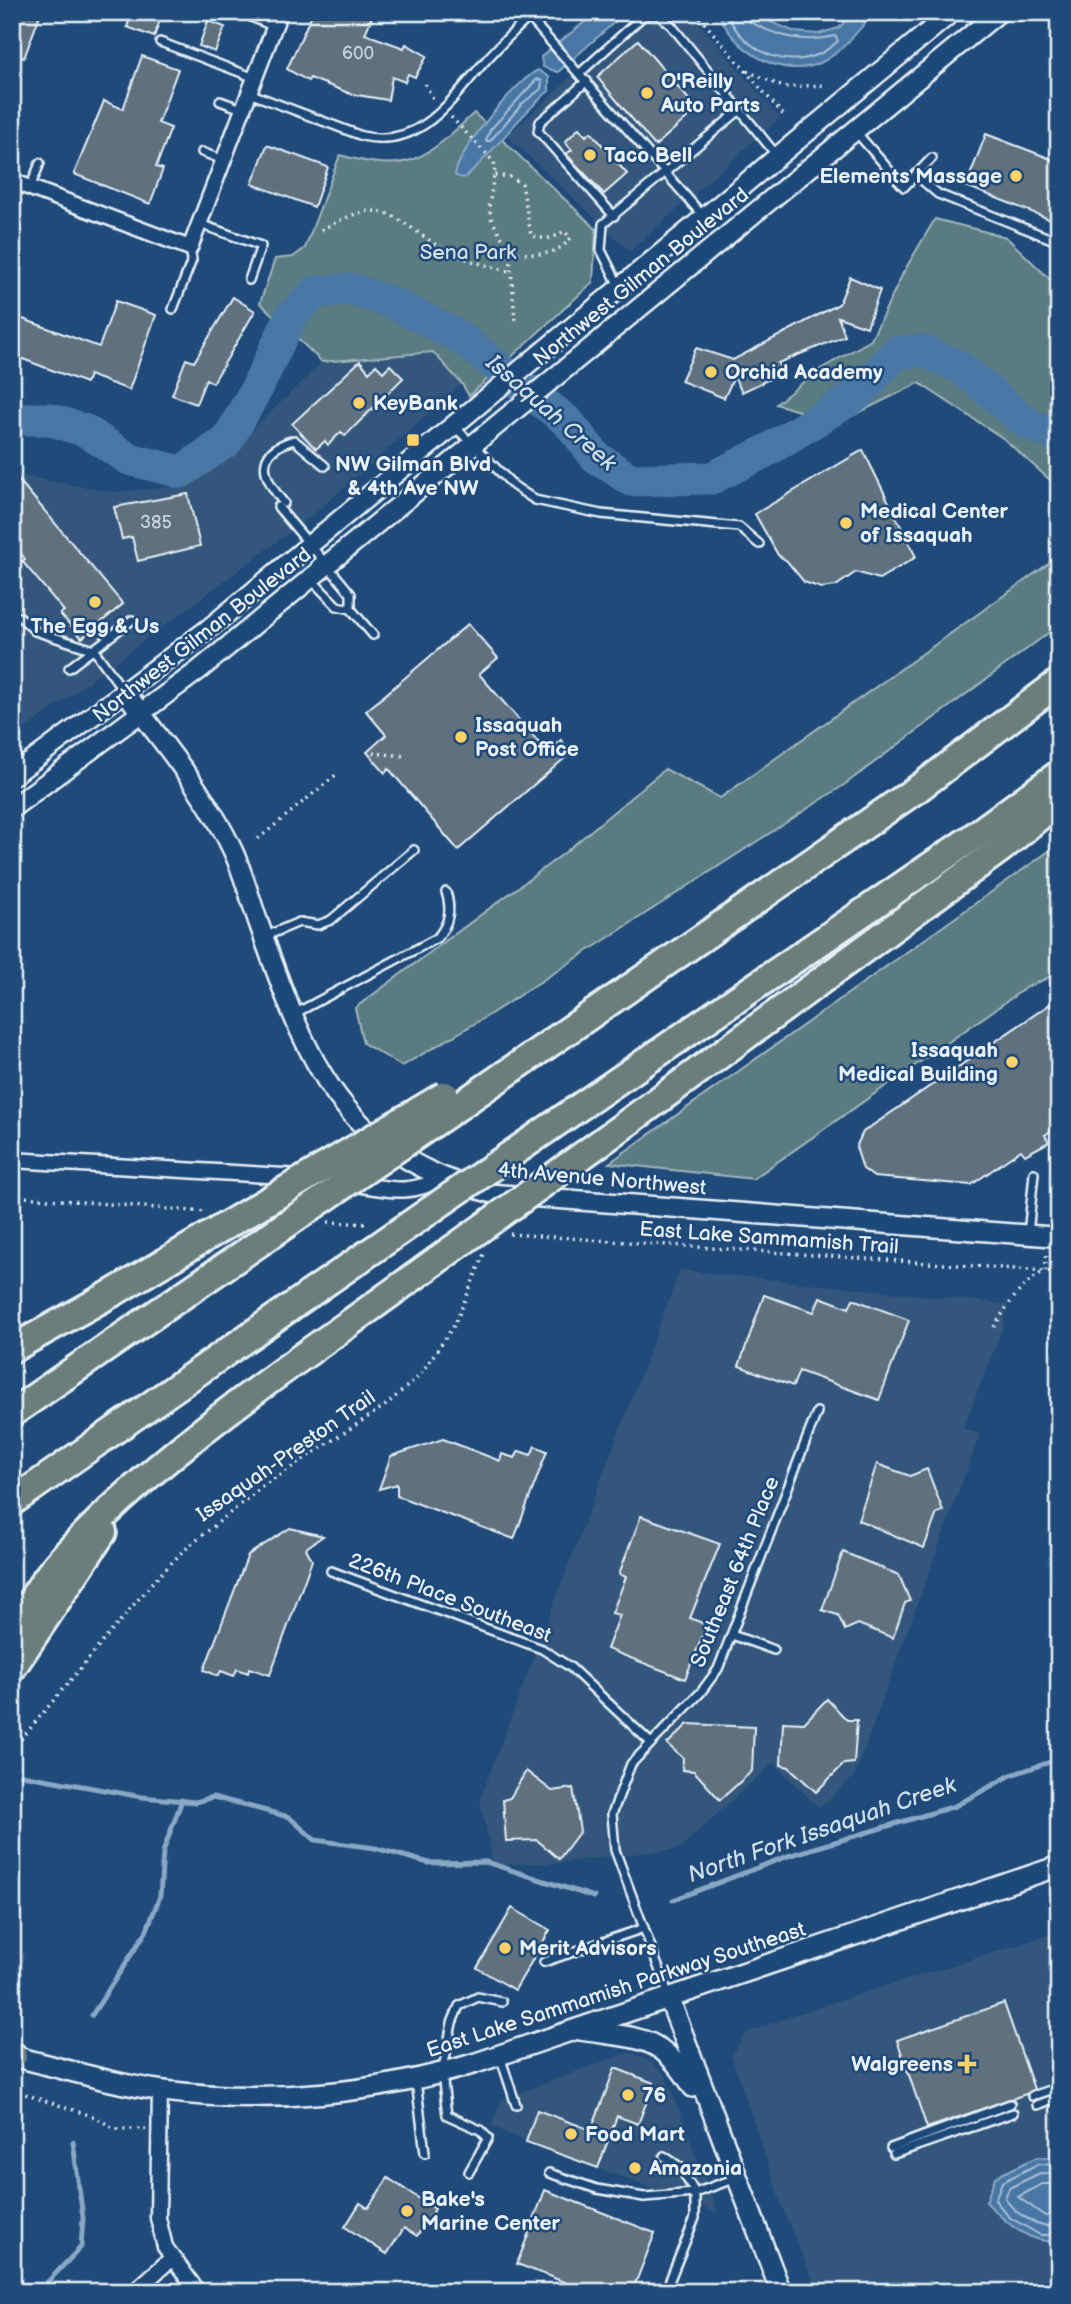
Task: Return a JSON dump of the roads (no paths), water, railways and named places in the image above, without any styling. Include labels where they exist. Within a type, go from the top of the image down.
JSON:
[{"type":"highway","points":[[12,1349],[453,1100],[579,1023],[920,787],[1059,682]]},
{"type":"highway","points":[[12,1502],[565,1116],[951,852],[1059,774]]},
{"type":"highway","points":[[12,1630],[63,1556],[196,1434],[604,1140],[1003,847],[1059,800]]},
{"type":"highway","points":[[12,1413],[453,1100]]},
{"type":"highway","points":[[12,1668],[120,1504]]},
{"type":"main road","name":"East Lake Sammamish Parkway Southeast","points":[[12,2056],[160,2090],[198,2094],[286,2094],[349,2090],[416,2079],[442,2074],[500,2055],[1059,1866]]},
{"type":"main road","points":[[669,1998],[780,2292]]},
{"type":"main road","points":[[577,2029],[629,2038],[663,2048],[678,2062],[716,2123]]},
{"type":"street","name":"Northwest Gilman Boulevard","points":[[12,776],[126,693],[310,545],[952,12]]},
{"type":"street","name":"Northwest Gilman Boulevard","points":[[12,808],[141,714],[328,565],[999,12]]},
{"type":"street","points":[[12,181],[190,248],[277,19]]},
{"type":"street","name":"4th Avenue Northwest","points":[[126,693],[215,816],[234,853],[263,937],[314,1062],[349,1114],[388,1147],[442,1178],[495,1194],[1059,1237]]},
{"type":"street","points":[[12,1160],[240,1172],[409,1190],[422,1189],[442,1178]]},
{"type":"street","points":[[160,2090],[158,2218],[165,2247],[198,2292]]},
{"type":"street","points":[[134,2292],[172,2258]]},
{"type":"lane","points":[[580,73],[643,16],[656,13],[671,25],[779,157]]},
{"type":"lane","points":[[249,93],[377,139],[412,133],[443,110],[532,15],[550,40],[705,218]]},
{"type":"lane","points":[[251,17],[277,19]]},
{"type":"lane","points":[[160,42],[255,78]]},
{"type":"lane","points":[[587,81],[540,122],[538,131],[614,216]]},
{"type":"lane","points":[[220,101],[243,109]]},
{"type":"lane","points":[[620,288],[601,250],[603,224],[740,110]]},
{"type":"lane","points":[[855,132],[904,187],[932,158]]},
{"type":"lane","points":[[202,152],[224,160]]},
{"type":"lane","points":[[30,188],[40,163]]},
{"type":"lane","points":[[916,175],[938,194],[1059,242]]},
{"type":"lane","points":[[199,223],[261,246],[249,280]]},
{"type":"lane","points":[[173,309],[192,260],[190,248]]},
{"type":"lane","points":[[453,425],[514,486],[535,500],[601,514],[739,527],[759,544]]},
{"type":"lane","points":[[284,600],[295,582],[322,559],[267,484],[264,473],[266,459],[273,451],[294,440],[325,467]]},
{"type":"lane","points":[[328,565],[351,594],[351,609]]},
{"type":"lane","points":[[311,578],[337,606],[351,609],[373,635]]},
{"type":"lane","points":[[20,617],[35,631],[94,650],[126,693]]},
{"type":"lane","points":[[69,668],[132,620]]},
{"type":"lane","points":[[263,937],[299,922],[318,925],[331,920],[414,850]]},
{"type":"lane","points":[[294,1014],[437,938],[448,921],[450,909],[446,892]]},
{"type":"lane","points":[[1028,1236],[1034,1172]]},
{"type":"lane","name":"Southeast 64th Place","points":[[669,1998],[615,1850],[611,1828],[612,1814],[625,1776],[650,1742],[711,1680],[732,1634],[817,1412]]},
{"type":"lane","name":"226th Place Southeast","points":[[331,1571],[542,1649],[569,1667],[650,1742]]},
{"type":"lane","points":[[732,1634],[774,1650]]},
{"type":"lane","points":[[544,1962],[643,1928]]},
{"type":"lane","points":[[469,2172],[488,2138],[480,2130],[447,2115],[442,2074],[452,2023],[459,2006],[478,1997],[502,2002]]},
{"type":"lane","points":[[500,2055],[516,2105]]},
{"type":"lane","points":[[416,2079],[425,2154]]},
{"type":"lane","points":[[1032,2096],[1059,2087]]},
{"type":"lane","points":[[1037,2105],[1059,2097]]},
{"type":"lane","points":[[1010,2104],[892,2151],[1013,2113]]},
{"type":"lane","points":[[664,2156],[680,2167],[695,2193],[695,2218],[665,2292]]},
{"type":"lane","points":[[549,2173],[597,2189],[644,2197],[695,2193],[737,2177]]},
{"type":"water","points":[[597,12],[626,12],[558,72],[543,67],[541,57]]},
{"type":"water","points":[[718,12],[747,12],[795,32],[818,34],[839,28],[853,12],[874,12],[851,39],[824,61],[809,67],[793,68],[761,59],[747,50],[725,26]]},
{"type":"water","points":[[538,70],[549,77],[549,91],[464,178],[455,176],[458,165],[476,134],[516,88]]},
{"type":"water","points":[[1037,2157],[1056,2158],[1059,2161],[1059,2242],[1028,2236],[1002,2218],[986,2202],[995,2177]]},
{"type":"waterway","name":"Issaquah Creek","points":[[12,419],[48,419],[86,431],[129,459],[181,472],[227,441],[258,386],[291,316],[316,292],[352,289],[395,304],[460,337],[568,422],[596,457],[631,480],[712,478],[768,450],[857,395],[897,352],[924,351],[960,367],[1028,424],[1059,437]]},
{"type":"waterway","name":"North Fork Issaquah Creek","points":[[673,1900],[788,1856],[955,1806],[1011,1775],[1059,1759]]},
{"type":"waterway","name":"North Fork Issaquah Creek","points":[[22,1775],[142,1797],[196,1802],[213,1797],[289,1817],[315,1840],[375,1848],[429,1863],[486,1862],[594,1897]]},
{"type":"waterway","name":"North Fork Issaquah Creek","points":[[92,2015],[146,1932],[160,1896],[163,1852],[182,1800]]},
{"type":"waterway","name":"North Fork Issaquah Creek","points":[[38,2292],[81,2247],[83,2218],[73,2142]]},
{"type":"place","name":"O'Reilly Auto Parts","points":[[647,93]]},
{"type":"place","name":"Taco Bell","points":[[590,155]]},
{"type":"place","name":"Elements Massage","points":[[1016,176]]},
{"type":"place","name":"Orchid Academy","points":[[711,372]]},
{"type":"place","name":"KeyBank","points":[[359,403]]},
{"type":"place","name":"NW Gilman Blvd & 4th Ave NW","points":[[413,440]]},
{"type":"place","name":"Medical Center of Issaquah","points":[[846,523]]},
{"type":"place","name":"The Egg & Us","points":[[95,602]]},
{"type":"place","name":"Issaquah Post Office","points":[[461,737]]},
{"type":"place","name":"Issaquah Medical Building","points":[[1012,1062]]},
{"type":"place","name":"Merit Advisors","points":[[505,1948]]},
{"type":"place","name":"Walgreens","points":[[967,2064]]},
{"type":"place","name":"76","points":[[628,2095]]},
{"type":"place","name":"Food Mart","points":[[571,2134]]},
{"type":"place","name":"Amazonia","points":[[635,2168]]},
{"type":"place","name":"Bake's Marine Center","points":[[407,2211]]},
{"type":"park label","name":"Sena Park","points":[[468,252]]}]
